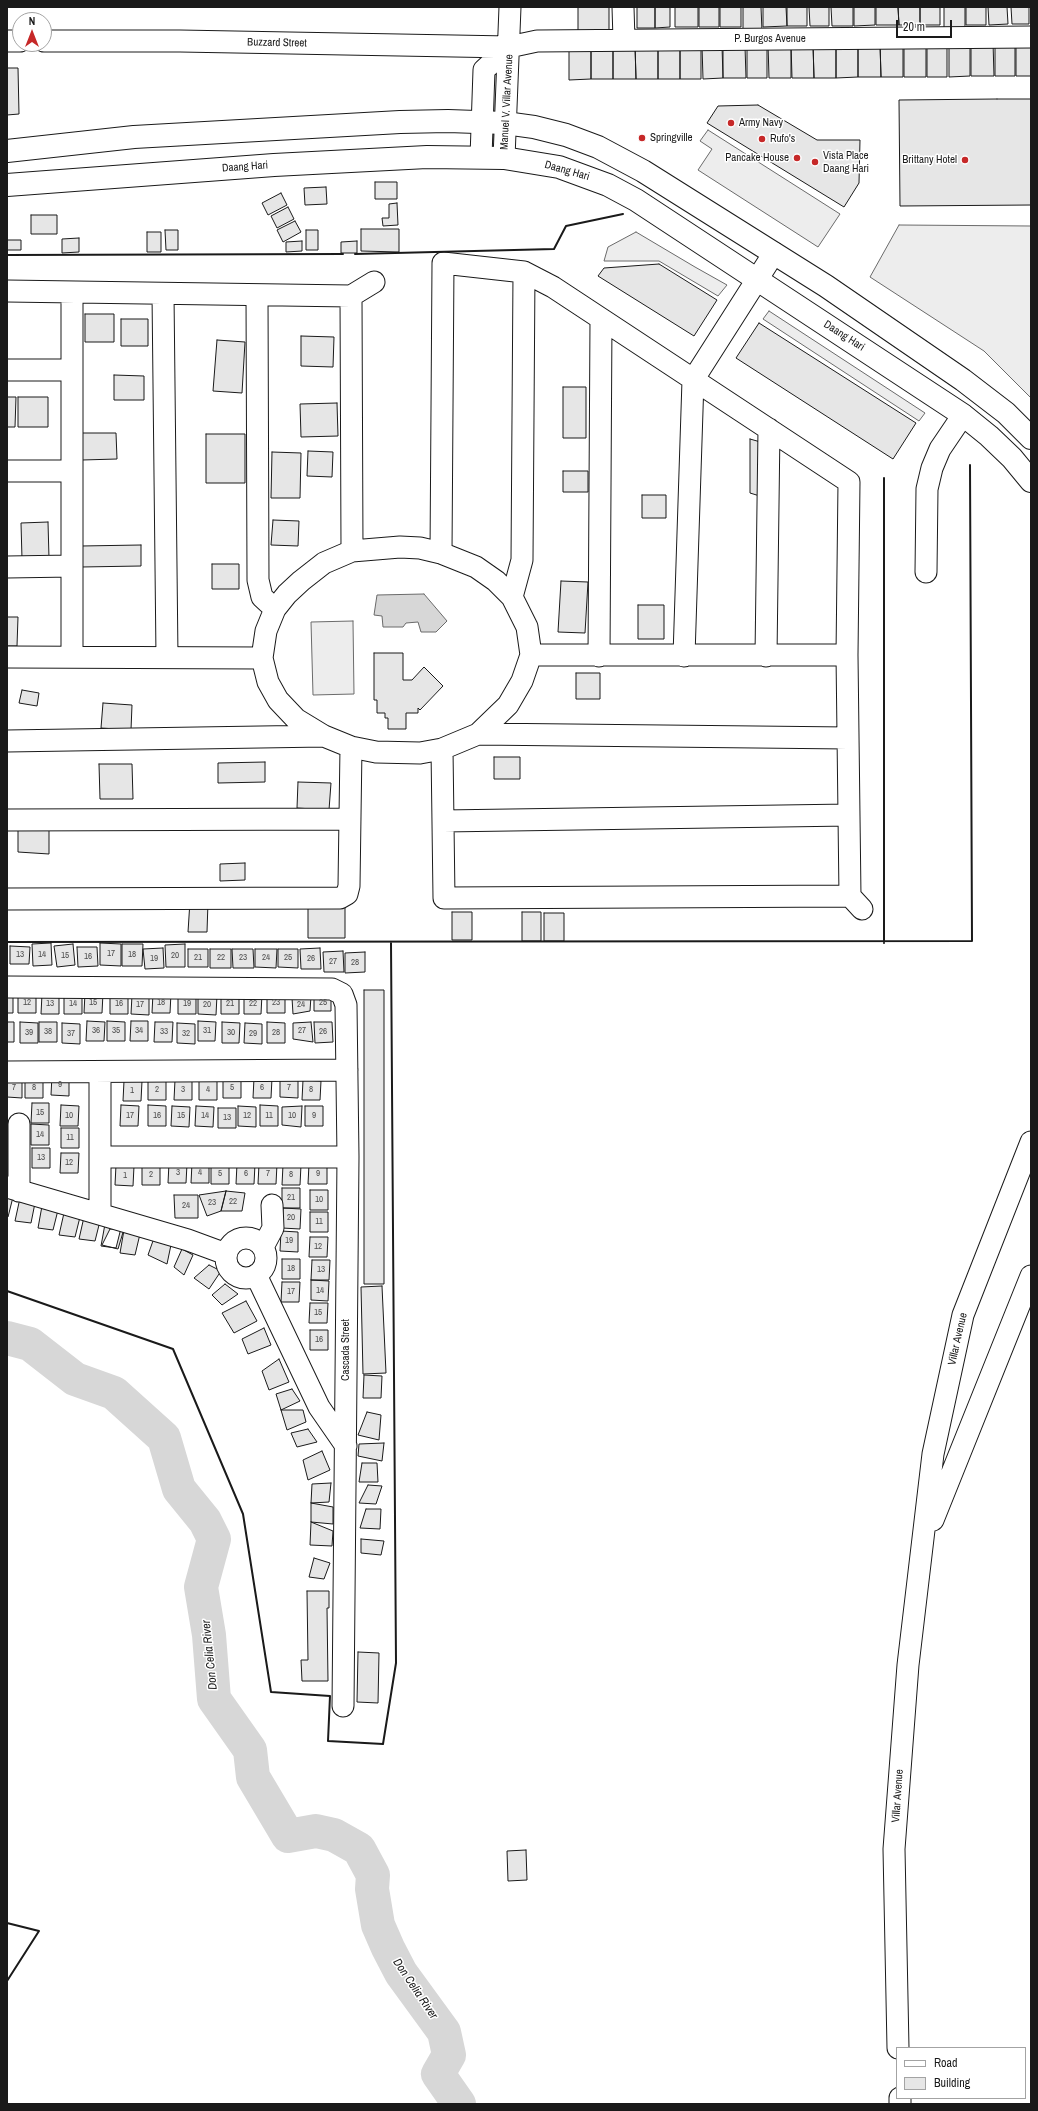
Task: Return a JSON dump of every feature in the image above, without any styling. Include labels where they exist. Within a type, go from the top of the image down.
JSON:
[{"type":"main road","points":[[7,151],[134,137],[400,122],[483,122],[534,127],[598,147],[643,171],[826,286],[963,380],[1006,413],[1031,438]]},
{"type":"main road","name":"Daang Hari","points":[[7,185],[274,165],[427,157],[504,158],[559,167],[608,185],[636,200],[964,415],[1012,458],[1031,481]]},
{"type":"street","name":"Manuel V. Villar Avenue","points":[[504,158],[510,7]]},
{"type":"street","points":[[623,7],[624,40]]},
{"type":"street","name":"P. Burgos Avenue","points":[[509,47],[538,41],[1031,37]]},
{"type":"street","name":"Buzzard Street","points":[[52,41],[180,41],[509,47]]},
{"type":"street","name":"Manuel V. Villar Avenue","points":[[481,157],[484,70],[509,47]]},
{"type":"street","points":[[684,656],[693,380],[774,253]]},
{"type":"street","points":[[442,553],[443,263],[524,272],[553,286],[601,320],[849,482],[847,655],[849,815],[856,903],[444,898],[442,749]]},
{"type":"street","points":[[512,597],[522,560],[524,272]]},
{"type":"street","points":[[7,291],[351,296],[374,282]]},
{"type":"street","points":[[72,292],[72,656]]},
{"type":"street","points":[[163,294],[167,657]]},
{"type":"street","points":[[257,295],[258,580],[262,597],[275,609]]},
{"type":"street","points":[[351,296],[352,551]]},
{"type":"street","points":[[599,656],[601,320]]},
{"type":"street","points":[[7,370],[72,370]]},
{"type":"street","points":[[926,572],[927,489],[932,468],[940,449],[964,415]]},
{"type":"street","points":[[766,656],[769,430]]},
{"type":"street","points":[[7,471],[72,471]]},
{"type":"street","points":[[400,547],[420,548],[442,553],[476,568],[496,582],[512,597],[527,628],[531,655],[522,681],[508,704],[478,734],[442,749],[420,753],[376,752],[351,747],[324,736],[296,719],[278,700],[268,682],[262,658],[266,631],[275,609],[287,594],[324,563],[352,551],[400,547]]},
{"type":"street","points":[[7,567],[72,566]]},
{"type":"street","points":[[531,655],[847,655]]},
{"type":"street","points":[[7,657],[72,656],[262,658]]},
{"type":"street","points":[[478,734],[848,738]]},
{"type":"street","points":[[7,741],[324,736]]},
{"type":"street","points":[[7,898],[340,898],[347,894],[349,886],[351,747]]},
{"type":"street","points":[[443,821],[849,815]]},
{"type":"street","points":[[7,820],[350,819]]},
{"type":"street","name":"Cascada Street","points":[[7,987],[332,989],[342,994],[346,1005],[348,1157],[343,1706]]},
{"type":"street","points":[[7,1072],[347,1070]]},
{"type":"street","points":[[100,1072],[100,1214]]},
{"type":"street","points":[[18,1124],[13,1155],[13,1189],[100,1214],[226,1254]]},
{"type":"street","name":"Villar Avenue","points":[[898,2047],[894,1849],[908,1665],[933,1454],[963,1315],[1031,1142]]},
{"type":"street","points":[[100,1157],[348,1157]]},
{"type":"street","points":[[263,1247],[273,1228],[272,1205]]},
{"type":"street","points":[[246,1238],[259,1242],[263,1247],[266,1260],[261,1271],[256,1276],[243,1278],[232,1272],[228,1267],[226,1254],[233,1242],[246,1238]]},
{"type":"street","points":[[256,1276],[319,1407],[346,1446]]},
{"type":"street","name":"Villar Avenue","points":[[923,1545],[1031,1276]]},
{"type":"shaded area","points":[[708,130],[840,214],[818,247],[698,170],[712,149],[700,141]]},
{"type":"shaded area","points":[[899,225],[1031,226],[1031,398],[984,351],[870,277]]},
{"type":"shaded area","points":[[636,232],[727,285],[718,296],[659,261],[604,261],[608,247]]},
{"type":"shaded area","points":[[769,311],[925,413],[919,421],[763,319]]},
{"type":"shaded area","points":[[424,594],[447,621],[436,632],[421,632],[418,622],[406,623],[403,627],[383,627],[382,616],[374,615],[377,595]]},
{"type":"shaded area","points":[[353,621],[354,694],[313,695],[311,622]]},
{"type":"building","points":[[578,7],[609,7],[609,32],[578,32]]},
{"type":"building","points":[[637,7],[655,7],[655,28],[637,28]]},
{"type":"building","points":[[655,7],[670,7],[670,27],[655,28]]},
{"type":"building","points":[[675,7],[698,7],[698,27],[675,27]]},
{"type":"building","points":[[699,7],[719,7],[719,27],[699,27]]},
{"type":"building","points":[[720,7],[741,7],[741,27],[720,27]]},
{"type":"building","points":[[743,7],[761,7],[762,31],[743,32]]},
{"type":"building","points":[[763,7],[786,7],[787,26],[763,27]]},
{"type":"building","points":[[787,7],[807,7],[807,26],[787,26]]},
{"type":"building","points":[[809,7],[829,7],[829,26],[810,26]]},
{"type":"building","points":[[831,7],[853,7],[853,26],[832,26]]},
{"type":"building","points":[[854,7],[875,7],[875,25],[854,26]]},
{"type":"building","points":[[876,7],[898,7],[899,25],[876,25]]},
{"type":"building","points":[[898,7],[920,7],[920,25],[899,25]]},
{"type":"building","points":[[920,7],[940,7],[940,25],[920,25]]},
{"type":"building","points":[[944,7],[965,7],[965,30],[944,30]]},
{"type":"building","points":[[966,7],[986,7],[986,25],[966,25]]},
{"type":"building","points":[[988,7],[1007,7],[1008,24],[989,25]]},
{"type":"building","points":[[1011,7],[1029,7],[1029,24],[1012,24]]},
{"type":"building","points":[[970,42],[970,76],[949,77],[949,43]]},
{"type":"building","points":[[971,42],[993,42],[994,76],[971,76]]},
{"type":"building","points":[[995,42],[1015,42],[1015,76],[995,76]]},
{"type":"building","points":[[1016,42],[1031,42],[1031,76],[1016,76]]},
{"type":"building","points":[[858,43],[858,77],[836,78],[836,44]]},
{"type":"building","points":[[858,43],[880,43],[881,77],[858,77]]},
{"type":"building","points":[[880,43],[903,43],[903,77],[881,77]]},
{"type":"building","points":[[904,43],[926,43],[926,77],[904,77]]},
{"type":"building","points":[[927,43],[947,43],[947,77],[927,77]]},
{"type":"building","points":[[680,44],[701,44],[701,79],[680,79]]},
{"type":"building","points":[[680,44],[680,79],[658,79],[658,45]]},
{"type":"building","points":[[768,44],[791,44],[791,78],[769,78]]},
{"type":"building","points":[[791,44],[813,44],[814,78],[792,78]]},
{"type":"building","points":[[813,44],[836,44],[836,78],[814,78]]},
{"type":"building","points":[[569,45],[591,45],[591,79],[569,80]]},
{"type":"building","points":[[591,45],[613,45],[613,79],[591,79]]},
{"type":"building","points":[[613,45],[635,45],[636,79],[613,79]]},
{"type":"building","points":[[635,45],[658,45],[658,79],[636,79]]},
{"type":"building","points":[[702,46],[722,46],[723,78],[703,79]]},
{"type":"building","points":[[723,46],[745,46],[746,78],[723,78]]},
{"type":"building","points":[[747,46],[767,46],[767,78],[747,78]]},
{"type":"building","points":[[7,68],[18,68],[19,114],[7,115]]},
{"type":"building","name":"Brittany Hotel","points":[[1031,99],[1031,205],[900,206],[899,100]]},
{"type":"building","name":"Vista Place Daang Hari","points":[[758,105],[817,140],[860,140],[859,183],[844,207],[707,123],[718,106]]},
{"type":"building","points":[[375,182],[397,182],[397,199],[375,199]]},
{"type":"building","points":[[326,187],[327,204],[305,205],[304,188]]},
{"type":"building","points":[[281,193],[287,205],[268,215],[262,203]]},
{"type":"building","points":[[397,203],[398,225],[383,226],[382,218],[389,218],[389,204]]},
{"type":"building","points":[[288,207],[294,219],[277,228],[271,216]]},
{"type":"building","points":[[31,215],[57,215],[57,234],[31,234]]},
{"type":"building","points":[[295,221],[301,232],[283,242],[277,230]]},
{"type":"building","points":[[361,229],[399,229],[399,252],[361,251]]},
{"type":"building","points":[[165,230],[178,230],[178,250],[166,250]]},
{"type":"building","points":[[306,230],[318,230],[318,250],[306,250]]},
{"type":"building","points":[[147,232],[161,232],[161,252],[147,252]]},
{"type":"building","points":[[79,238],[79,252],[62,253],[62,239]]},
{"type":"building","points":[[7,240],[21,240],[21,250],[7,250]]},
{"type":"building","points":[[302,241],[302,251],[286,252],[286,242]]},
{"type":"building","points":[[357,241],[357,253],[341,253],[341,242]]},
{"type":"building","points":[[659,264],[717,300],[694,336],[598,276],[604,268]]},
{"type":"building","points":[[85,314],[114,314],[114,342],[85,342]]},
{"type":"building","points":[[121,319],[148,319],[148,346],[121,346]]},
{"type":"building","points":[[759,323],[916,423],[893,459],[736,358]]},
{"type":"building","points":[[301,336],[334,337],[333,367],[301,366]]},
{"type":"building","points":[[217,340],[245,342],[242,393],[213,391]]},
{"type":"building","points":[[114,375],[144,376],[144,400],[114,400]]},
{"type":"building","points":[[563,387],[586,387],[586,438],[563,438]]},
{"type":"building","points":[[7,397],[16,397],[15,427],[7,427]]},
{"type":"building","points":[[18,397],[48,397],[48,427],[18,427]]},
{"type":"building","points":[[337,403],[338,436],[301,437],[300,404]]},
{"type":"building","points":[[82,433],[116,433],[117,459],[82,460]]},
{"type":"building","points":[[206,434],[245,434],[245,483],[206,483]]},
{"type":"building","points":[[750,439],[764,443],[763,497],[750,493]]},
{"type":"building","points":[[308,451],[333,452],[332,477],[307,476]]},
{"type":"building","points":[[272,452],[301,453],[300,498],[271,498]]},
{"type":"building","points":[[563,471],[588,471],[588,492],[563,492]]},
{"type":"building","points":[[642,495],[666,495],[666,518],[642,518]]},
{"type":"building","points":[[273,520],[299,521],[298,546],[271,545]]},
{"type":"building","points":[[48,522],[49,558],[22,559],[21,523]]},
{"type":"building","points":[[141,545],[141,566],[81,567],[81,546]]},
{"type":"building","points":[[212,564],[239,564],[239,589],[212,589]]},
{"type":"building","points":[[561,581],[588,582],[585,633],[558,632]]},
{"type":"building","points":[[638,605],[664,605],[664,639],[638,639]]},
{"type":"building","points":[[7,617],[18,617],[17,646],[7,646]]},
{"type":"building","points":[[374,653],[403,653],[403,680],[412,680],[424,667],[443,686],[420,710],[418,708],[418,713],[406,713],[406,729],[388,729],[388,718],[385,718],[385,713],[377,713],[377,700],[374,700]]},
{"type":"building","points":[[576,673],[600,673],[600,699],[576,699]]},
{"type":"building","points":[[22,690],[39,693],[37,706],[19,703]]},
{"type":"building","points":[[103,703],[132,705],[131,730],[101,728]]},
{"type":"building","points":[[494,757],[520,757],[520,779],[494,779]]},
{"type":"building","points":[[265,762],[265,782],[218,783],[218,763]]},
{"type":"building","points":[[99,764],[132,764],[133,799],[100,799]]},
{"type":"building","points":[[298,782],[331,783],[329,810],[297,808]]},
{"type":"building","points":[[18,825],[49,825],[49,854],[18,852]]},
{"type":"building","points":[[245,863],[245,880],[220,881],[220,864]]},
{"type":"building","points":[[190,901],[208,902],[207,932],[188,932]]},
{"type":"building","points":[[308,907],[345,907],[345,938],[308,938]]},
{"type":"building","points":[[452,912],[472,912],[472,940],[452,940]]},
{"type":"building","points":[[522,912],[541,912],[541,941],[522,941]]},
{"type":"building","points":[[544,913],[564,913],[564,941],[544,941]]},
{"type":"building","points":[[51,943],[52,965],[33,966],[32,944]]},
{"type":"building","points":[[100,943],[121,944],[121,966],[100,965]]},
{"type":"building","points":[[73,944],[75,965],[57,967],[54,946]]},
{"type":"building","points":[[122,944],[143,944],[142,966],[122,966]]},
{"type":"building","points":[[185,944],[185,967],[166,967],[165,945]]},
{"type":"building","points":[[10,946],[30,947],[29,964],[10,964]]},
{"type":"building","points":[[77,947],[97,947],[98,966],[78,967]]},
{"type":"building","points":[[163,948],[164,968],[145,969],[143,949]]},
{"type":"building","points":[[320,948],[321,969],[301,969],[300,949]]},
{"type":"building","points":[[188,949],[208,949],[208,967],[188,967]]},
{"type":"building","points":[[210,949],[231,949],[231,968],[210,968]]},
{"type":"building","points":[[232,949],[253,949],[254,968],[233,968]]},
{"type":"building","points":[[255,949],[277,949],[276,968],[255,967]]},
{"type":"building","points":[[278,949],[298,949],[298,968],[278,967]]},
{"type":"building","points":[[343,951],[344,972],[324,972],[323,952]]},
{"type":"building","points":[[365,952],[365,972],[345,973],[345,953]]},
{"type":"building","points":[[364,990],[384,990],[384,1284],[364,1284]]},
{"type":"building","points":[[7,993],[13,993],[13,1013],[7,1013]]},
{"type":"building","points":[[18,993],[36,993],[36,1013],[18,1013]]},
{"type":"building","points":[[85,993],[103,993],[102,1013],[84,1013]]},
{"type":"building","points":[[153,993],[171,993],[170,1013],[152,1013]]},
{"type":"building","points":[[267,993],[285,993],[285,1013],[267,1013]]},
{"type":"building","points":[[42,994],[59,994],[59,1014],[41,1014]]},
{"type":"building","points":[[64,994],[82,994],[82,1014],[64,1014]]},
{"type":"building","points":[[110,994],[128,994],[128,1014],[110,1014]]},
{"type":"building","points":[[178,994],[196,994],[196,1014],[178,1014]]},
{"type":"building","points":[[221,994],[239,994],[239,1014],[221,1014]]},
{"type":"building","points":[[244,994],[262,994],[261,1014],[244,1014]]},
{"type":"building","points":[[132,995],[149,995],[149,1015],[131,1014]]},
{"type":"building","points":[[198,995],[217,995],[216,1015],[198,1014]]},
{"type":"building","points":[[311,996],[310,1011],[293,1014],[292,998]]},
{"type":"building","points":[[314,996],[331,996],[331,1011],[314,1011]]},
{"type":"building","points":[[87,1021],[105,1022],[104,1041],[86,1041]]},
{"type":"building","points":[[107,1021],[125,1022],[125,1041],[107,1041]]},
{"type":"building","points":[[131,1021],[148,1021],[148,1041],[130,1041]]},
{"type":"building","points":[[198,1021],[216,1022],[215,1041],[198,1041]]},
{"type":"building","points":[[7,1022],[14,1022],[14,1042],[7,1042]]},
{"type":"building","points":[[20,1022],[38,1023],[38,1043],[20,1043]]},
{"type":"building","points":[[39,1022],[57,1022],[57,1042],[39,1042]]},
{"type":"building","points":[[155,1022],[173,1022],[172,1042],[154,1042]]},
{"type":"building","points":[[222,1022],[240,1023],[239,1043],[222,1043]]},
{"type":"building","points":[[267,1022],[285,1023],[285,1043],[267,1043]]},
{"type":"building","points":[[311,1022],[313,1042],[293,1039],[293,1023]]},
{"type":"building","points":[[314,1022],[332,1022],[333,1042],[315,1043]]},
{"type":"building","points":[[62,1023],[80,1024],[80,1044],[62,1043]]},
{"type":"building","points":[[177,1023],[195,1024],[195,1044],[177,1043]]},
{"type":"building","points":[[245,1023],[262,1024],[262,1044],[244,1043]]},
{"type":"building","points":[[52,1075],[69,1076],[69,1096],[51,1095]]},
{"type":"building","points":[[280,1077],[298,1078],[298,1098],[280,1097]]},
{"type":"building","points":[[7,1078],[22,1078],[22,1098],[7,1097]]},
{"type":"building","points":[[25,1078],[43,1078],[43,1098],[25,1098]]},
{"type":"building","points":[[223,1078],[241,1078],[241,1098],[223,1098]]},
{"type":"building","points":[[254,1078],[272,1078],[271,1098],[253,1098]]},
{"type":"building","points":[[148,1080],[166,1080],[166,1100],[148,1100]]},
{"type":"building","points":[[175,1080],[192,1080],[192,1100],[174,1100]]},
{"type":"building","points":[[199,1080],[217,1080],[217,1100],[199,1100]]},
{"type":"building","points":[[303,1080],[321,1081],[320,1100],[302,1100]]},
{"type":"building","points":[[124,1081],[142,1081],[141,1101],[123,1101]]},
{"type":"building","points":[[32,1103],[49,1103],[49,1123],[31,1123]]},
{"type":"building","points":[[61,1105],[79,1106],[78,1126],[60,1126]]},
{"type":"building","points":[[121,1105],[139,1106],[138,1126],[120,1126]]},
{"type":"building","points":[[148,1105],[166,1106],[166,1126],[148,1126]]},
{"type":"building","points":[[260,1105],[278,1106],[278,1126],[260,1126]]},
{"type":"building","points":[[172,1106],[190,1107],[189,1127],[171,1126]]},
{"type":"building","points":[[196,1106],[214,1107],[213,1127],[195,1126]]},
{"type":"building","points":[[238,1106],[256,1107],[256,1127],[238,1126]]},
{"type":"building","points":[[302,1106],[301,1127],[282,1125],[282,1107]]},
{"type":"building","points":[[305,1106],[323,1106],[323,1126],[305,1126]]},
{"type":"building","points":[[218,1108],[236,1108],[236,1128],[218,1128]]},
{"type":"building","points":[[31,1124],[49,1125],[49,1145],[31,1145]]},
{"type":"building","points":[[61,1128],[79,1128],[79,1148],[61,1148]]},
{"type":"building","points":[[32,1148],[50,1148],[50,1168],[32,1168]]},
{"type":"building","points":[[61,1153],[79,1153],[78,1173],[60,1173]]},
{"type":"building","points":[[169,1163],[187,1164],[186,1183],[168,1183]]},
{"type":"building","points":[[192,1163],[209,1164],[209,1183],[191,1183]]},
{"type":"building","points":[[211,1164],[229,1164],[229,1184],[211,1184]]},
{"type":"building","points":[[237,1164],[255,1164],[254,1184],[236,1184]]},
{"type":"building","points":[[259,1164],[277,1164],[276,1184],[258,1184]]},
{"type":"building","points":[[309,1164],[327,1164],[327,1184],[308,1184]]},
{"type":"building","points":[[116,1165],[134,1166],[133,1186],[115,1185]]},
{"type":"building","points":[[142,1165],[160,1165],[160,1185],[142,1185]]},
{"type":"building","points":[[283,1165],[301,1165],[300,1185],[282,1185]]},
{"type":"building","points":[[282,1188],[300,1188],[300,1208],[282,1208]]},
{"type":"building","points":[[310,1190],[328,1190],[328,1210],[310,1210]]},
{"type":"building","points":[[226,1191],[245,1193],[242,1211],[221,1211]]},
{"type":"building","points":[[226,1191],[221,1211],[207,1216],[199,1195]]},
{"type":"building","points":[[174,1195],[198,1195],[198,1218],[175,1218]]},
{"type":"building","points":[[7,1196],[13,1197],[8,1217],[7,1217]]},
{"type":"building","points":[[20,1198],[35,1203],[31,1223],[15,1221]]},
{"type":"building","points":[[42,1206],[58,1210],[53,1230],[38,1228]]},
{"type":"building","points":[[283,1208],[301,1209],[300,1229],[282,1228]]},
{"type":"building","points":[[310,1212],[328,1212],[328,1232],[310,1232]]},
{"type":"building","points":[[64,1213],[80,1217],[75,1237],[59,1235]]},
{"type":"building","points":[[84,1217],[100,1221],[95,1241],[79,1239]]},
{"type":"building","points":[[105,1224],[121,1228],[116,1248],[101,1246]]},
{"type":"building","points":[[110,1229],[124,1229],[118,1249],[102,1245]]},
{"type":"building","points":[[124,1230],[140,1234],[135,1255],[120,1253]]},
{"type":"building","points":[[281,1231],[298,1232],[298,1252],[280,1251]]},
{"type":"building","points":[[310,1237],[328,1237],[327,1257],[309,1257]]},
{"type":"building","points":[[154,1238],[172,1240],[167,1264],[148,1255]]},
{"type":"building","points":[[182,1249],[193,1255],[184,1275],[174,1267]]},
{"type":"building","points":[[282,1259],[300,1259],[300,1279],[282,1279]]},
{"type":"building","points":[[312,1260],[330,1260],[329,1280],[311,1280]]},
{"type":"building","points":[[209,1265],[221,1271],[209,1289],[194,1278]]},
{"type":"building","points":[[311,1280],[329,1281],[328,1301],[311,1300]]},
{"type":"building","points":[[282,1282],[300,1282],[299,1302],[281,1302]]},
{"type":"building","points":[[225,1284],[238,1294],[222,1305],[212,1295]]},
{"type":"building","points":[[382,1286],[386,1373],[363,1374],[361,1287]]},
{"type":"building","points":[[246,1301],[257,1321],[234,1333],[222,1313]]},
{"type":"building","points":[[310,1303],[328,1303],[327,1323],[309,1323]]},
{"type":"building","points":[[264,1328],[271,1345],[248,1354],[242,1339]]},
{"type":"building","points":[[310,1330],[328,1330],[328,1350],[310,1350]]},
{"type":"building","points":[[279,1359],[289,1382],[269,1390],[262,1371]]},
{"type":"building","points":[[364,1375],[382,1376],[381,1398],[363,1398]]},
{"type":"building","points":[[292,1389],[300,1401],[281,1410],[276,1394]]},
{"type":"building","points":[[281,1410],[303,1410],[306,1422],[287,1430]]},
{"type":"building","points":[[367,1412],[381,1415],[379,1440],[358,1435]]},
{"type":"building","points":[[308,1429],[317,1442],[297,1447],[291,1433]]},
{"type":"building","points":[[384,1443],[382,1461],[358,1456],[359,1444]]},
{"type":"building","points":[[322,1451],[330,1470],[308,1480],[303,1460]]},
{"type":"building","points":[[362,1463],[377,1463],[378,1482],[359,1482]]},
{"type":"building","points":[[331,1483],[329,1502],[311,1503],[312,1484]]},
{"type":"building","points":[[368,1485],[382,1486],[376,1504],[359,1503]]},
{"type":"building","points":[[311,1503],[333,1507],[333,1524],[311,1522]]},
{"type":"building","points":[[366,1509],[381,1509],[380,1529],[360,1528]]},
{"type":"building","points":[[311,1522],[333,1531],[332,1546],[310,1545]]},
{"type":"building","points":[[361,1539],[384,1541],[381,1555],[361,1553]]},
{"type":"building","points":[[314,1558],[330,1563],[324,1579],[309,1577]]},
{"type":"building","points":[[307,1591],[329,1591],[329,1608],[327,1608],[328,1681],[302,1681],[301,1660],[308,1660]]},
{"type":"building","points":[[358,1652],[379,1653],[378,1703],[357,1702]]},
{"type":"building","points":[[526,1850],[527,1880],[508,1881],[507,1851]]},
{"type":"waterway","name":"Don Celia River","points":[[7,1338],[30,1344],[75,1379],[114,1393],[164,1438],[179,1489],[205,1521],[214,1539],[201,1587],[209,1635],[214,1699],[250,1750],[253,1777],[288,1836],[316,1831],[334,1835],[359,1849],[373,1875],[372,1889],[378,1925],[388,1948],[401,1973],[444,2032],[449,2055],[438,2074],[459,2104]]},
{"type":"wall","points":[[355,254],[554,249],[566,226],[623,214]]},
{"type":"wall","points":[[7,255],[343,254]]},
{"type":"wall","points":[[7,942],[972,941],[970,465]]},
{"type":"wall","points":[[884,478],[884,943]]},
{"type":"wall","points":[[7,1291],[173,1349],[243,1514],[271,1692],[330,1696],[328,1741],[383,1744],[396,1663],[391,943]]},
{"type":"wall","points":[[7,1923],[39,1931],[7,1981]]},
{"type":"place","name":"Army Navy","points":[[731,123]]},
{"type":"place","name":"Springville","points":[[642,138]]},
{"type":"place","name":"Rufo's","points":[[762,139]]},
{"type":"place","name":"Pancake House","points":[[797,158]]},
{"type":"place","name":"Brittany Hotel","points":[[965,160]]},
{"type":"place","name":"Vista Place Daang Hari","points":[[815,162]]}]
